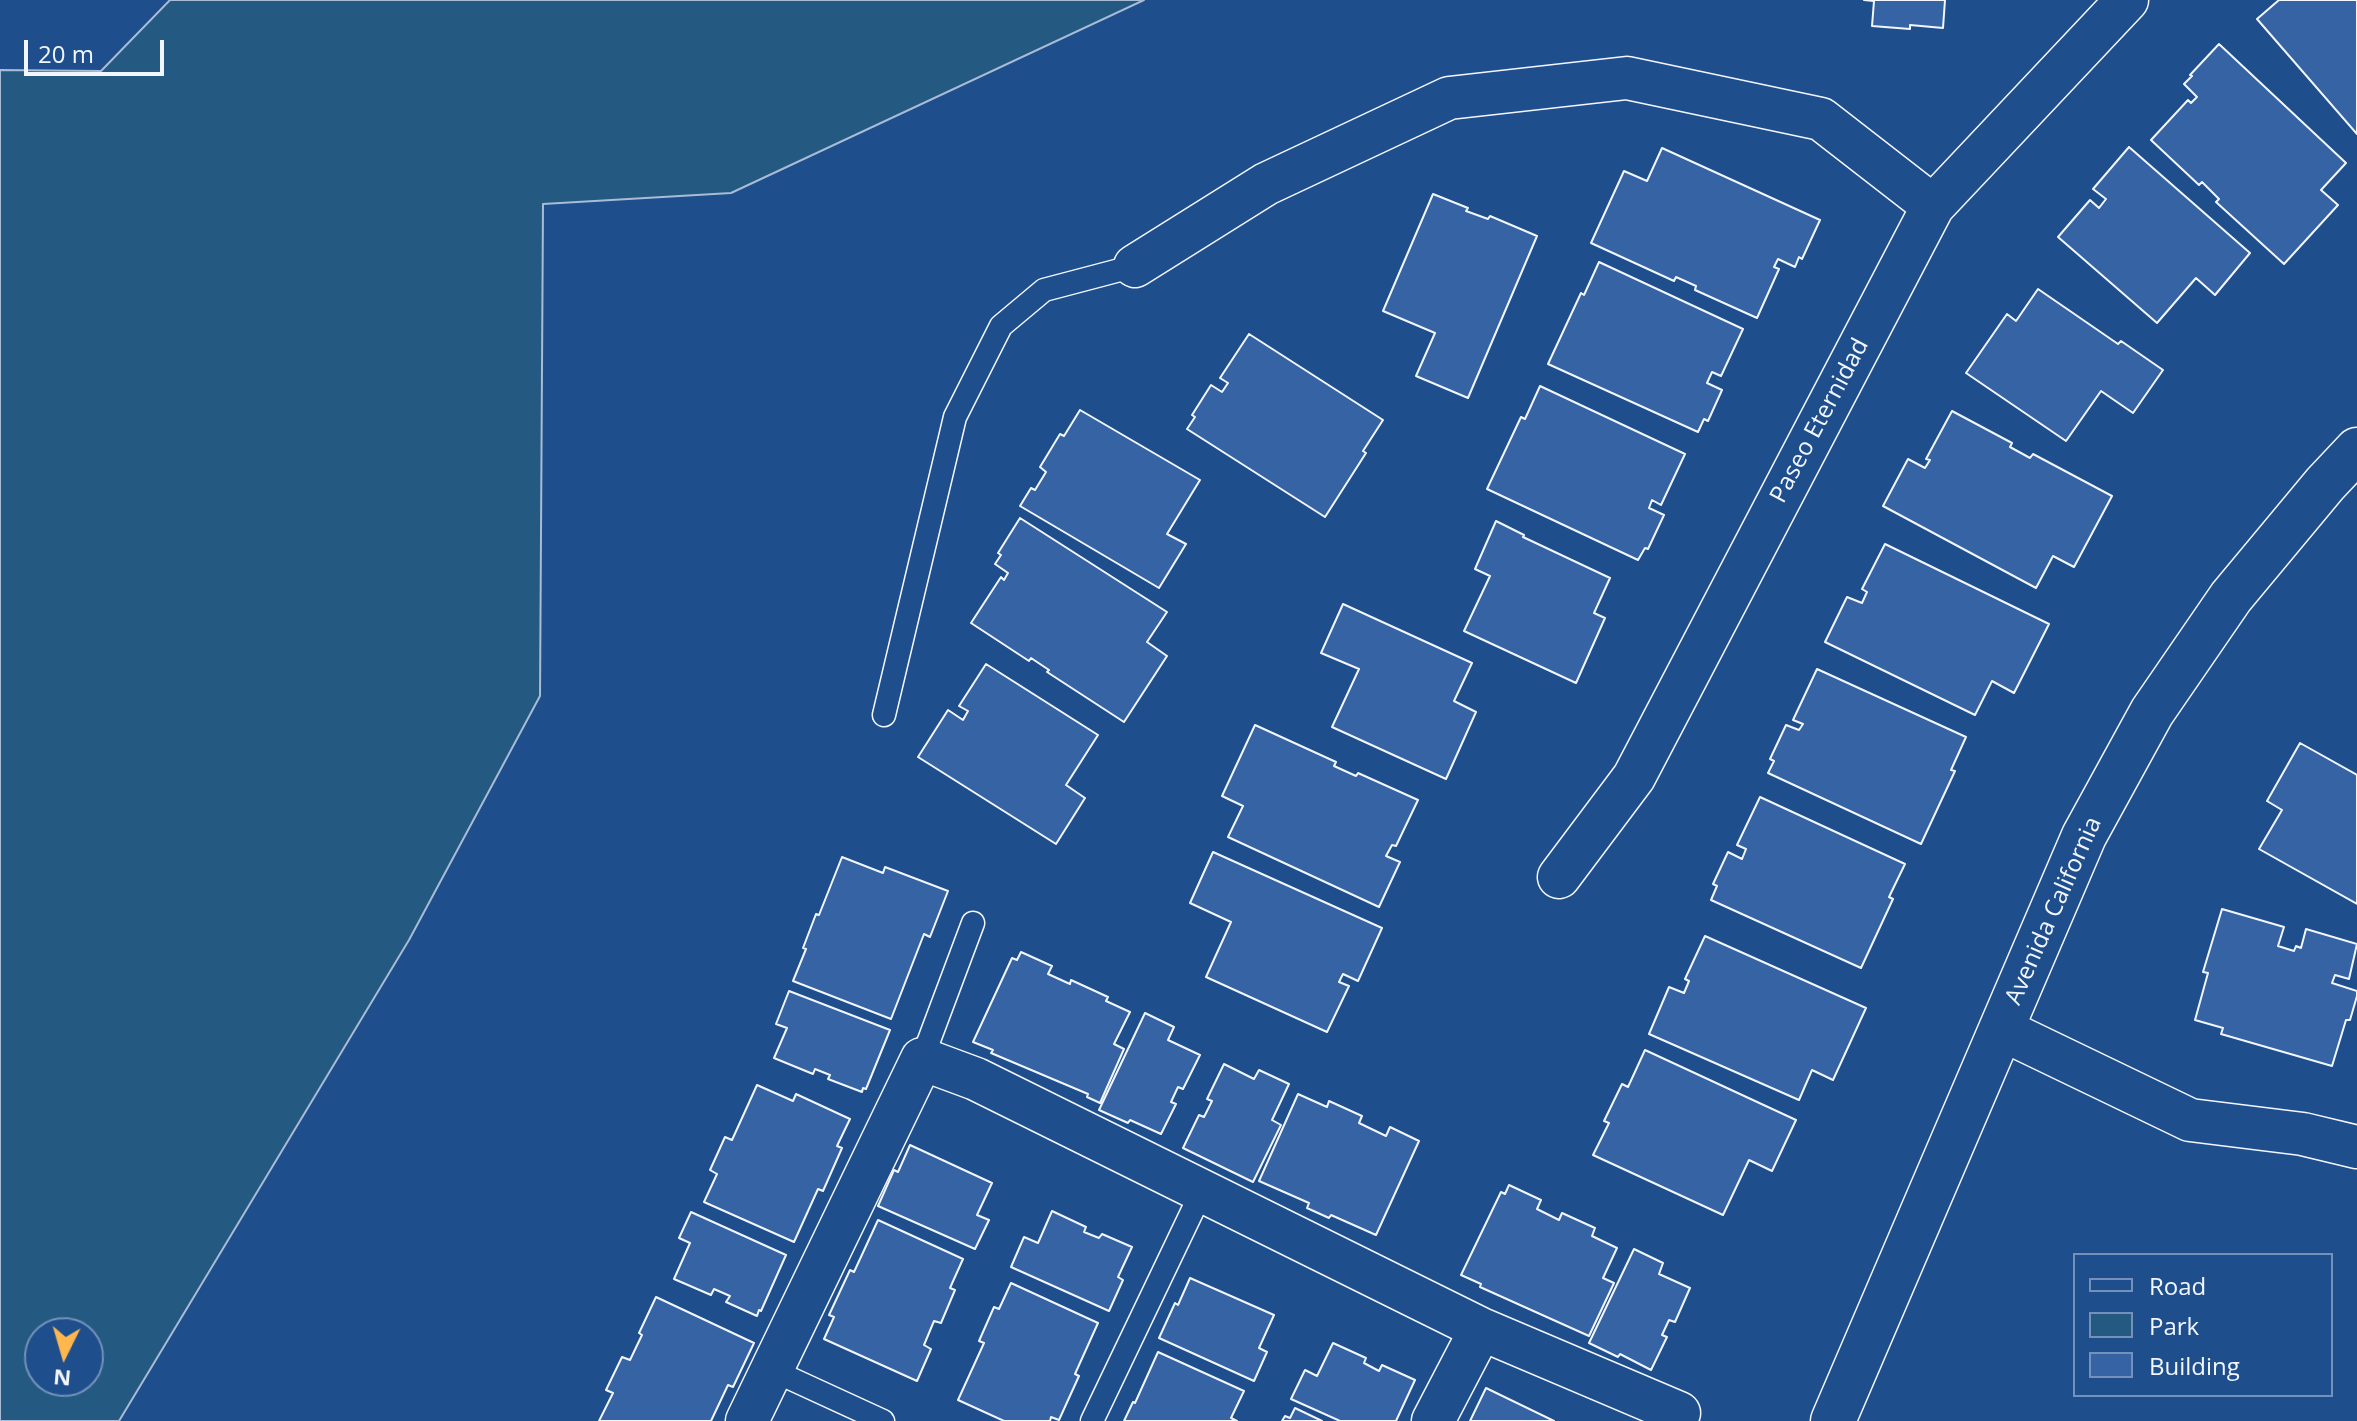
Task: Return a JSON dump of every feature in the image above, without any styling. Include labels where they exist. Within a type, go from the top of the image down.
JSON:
[{"type":"street","name":"Paseo Eternidad","points":[[1559,877],[1634,777],[1933,206],[2127,0]]},
{"type":"street","points":[[1135,266],[1266,184],[1449,98],[1627,78],[1821,119],[1933,206]]},
{"type":"street","name":"Avenida California","points":[[1833,1421],[2084,836],[2152,712],[2231,597],[2357,450]]},
{"type":"street","points":[[2001,1029],[2190,1120],[2303,1134],[2357,1147]]},
{"type":"street","points":[[747,1421],[922,1059],[976,1079],[1481,1329],[1679,1413]]},
{"type":"street","points":[[1433,1421],[1481,1329]]},
{"type":"lane","points":[[884,715],[955,417],[1001,326],[1044,290],[1135,266]]},
{"type":"lane","points":[[922,1059],[973,923]]},
{"type":"lane","points":[[1092,1421],[1202,1191]]},
{"type":"lane","points":[[772,1370],[883,1421]]},
{"type":"green space","points":[[170,0],[1144,0],[731,193],[543,204],[540,696],[409,940],[119,1421],[0,1421],[0,70],[101,71]]},
{"type":"building","points":[[1864,0],[1945,0],[1943,28],[1872,26],[1874,1]]},
{"type":"building","points":[[2279,0],[2357,0],[2357,134],[2257,19]]},
{"type":"building","points":[[2219,44],[2346,163],[2321,190],[2338,205],[2284,264],[2216,202],[2219,199],[2202,182],[2199,185],[2151,140],[2188,100],[2191,103],[2197,97],[2184,84]]},
{"type":"building","points":[[2129,147],[2250,253],[2215,295],[2196,278],[2157,323],[2058,237],[2090,200],[2099,208],[2106,199],[2093,189]]},
{"type":"building","points":[[1662,148],[1820,220],[1802,259],[1799,257],[1795,267],[1778,259],[1774,267],[1779,269],[1757,318],[1695,290],[1696,286],[1676,277],[1674,281],[1591,243],[1624,171],[1647,181]]},
{"type":"building","points":[[1433,194],[1468,208],[1466,211],[1488,219],[1490,216],[1537,236],[1468,398],[1416,376],[1435,333],[1383,311]]},
{"type":"building","points":[[1599,262],[1743,329],[1721,376],[1712,372],[1707,383],[1722,390],[1708,421],[1704,419],[1698,432],[1548,364]]},
{"type":"building","points":[[2038,289],[2118,344],[2121,341],[2163,370],[2133,413],[2101,391],[2066,441],[1966,373],[2007,314],[2016,321]]},
{"type":"building","points":[[1249,334],[1383,420],[1325,517],[1187,429],[1211,385],[1222,392],[1228,383],[1220,378]]},
{"type":"building","points":[[1540,386],[1685,454],[1661,505],[1652,500],[1649,508],[1664,515],[1648,549],[1645,548],[1638,560],[1487,489],[1521,417],[1525,419]]},
{"type":"building","points":[[1080,410],[1200,480],[1167,534],[1186,544],[1159,588],[1020,506],[1046,472],[1040,467],[1060,434],[1064,436]]},
{"type":"building","points":[[1952,411],[2012,443],[2010,447],[2030,458],[2033,454],[2112,496],[2074,567],[2053,556],[2036,588],[1883,506],[1908,459],[1925,468],[1930,460],[1926,459]]},
{"type":"building","points":[[1020,518],[1167,612],[1147,642],[1167,656],[1124,722],[1047,672],[1049,670],[1031,658],[1029,661],[971,623],[1001,577],[1004,580],[1008,573],[995,564],[1001,555],[998,553]]},
{"type":"building","points":[[1496,521],[1610,578],[1594,613],[1605,618],[1576,683],[1464,631],[1490,576],[1475,569]]},
{"type":"building","points":[[1885,544],[2049,624],[2014,693],[1992,681],[1975,715],[1825,642],[1847,597],[1862,603],[1867,592],[1862,589]]},
{"type":"building","points":[[1343,604],[1472,663],[1454,701],[1476,712],[1446,779],[1332,727],[1359,669],[1321,653]]},
{"type":"building","points":[[986,664],[1098,735],[1066,785],[1085,798],[1056,844],[918,757],[948,710],[963,720],[968,711],[959,706]]},
{"type":"building","points":[[1817,669],[1966,737],[1951,770],[1955,771],[1921,844],[1768,773],[1774,761],[1770,759],[1786,725],[1799,730],[1803,724],[1793,720]]},
{"type":"building","points":[[1255,725],[1336,762],[1334,766],[1356,776],[1358,773],[1418,800],[1396,846],[1392,845],[1386,856],[1400,862],[1379,907],[1228,837],[1243,806],[1222,796]]},
{"type":"building","points":[[2300,743],[2357,775],[2357,904],[2259,849],[2282,810],[2267,801]]},
{"type":"building","points":[[1760,797],[1905,864],[1889,897],[1893,899],[1861,968],[1711,900],[1717,886],[1713,884],[1728,852],[1742,859],[1746,849],[1737,845]]},
{"type":"building","points":[[1213,852],[1382,928],[1358,981],[1343,974],[1339,982],[1349,986],[1327,1032],[1206,977],[1231,922],[1190,903]]},
{"type":"building","points":[[842,857],[883,873],[885,867],[948,891],[930,937],[924,934],[891,1019],[793,981],[816,914],[819,915]]},
{"type":"building","points":[[2222,909],[2284,927],[2278,946],[2294,951],[2296,946],[2301,948],[2306,929],[2357,944],[2349,979],[2335,975],[2332,983],[2357,991],[2357,996],[2332,1066],[2221,1034],[2223,1028],[2195,1020],[2208,973],[2203,972]]},
{"type":"building","points":[[1705,936],[1866,1008],[1833,1080],[1812,1070],[1799,1100],[1649,1034],[1669,987],[1684,993],[1689,981],[1685,979]]},
{"type":"building","points":[[1021,952],[1052,966],[1048,974],[1070,984],[1071,980],[1108,997],[1106,1001],[1130,1012],[1114,1044],[1124,1049],[1100,1103],[1087,1097],[1088,1094],[991,1053],[993,1050],[973,1042],[1012,958],[1017,960]]},
{"type":"building","points":[[789,991],[890,1030],[866,1089],[863,1088],[862,1092],[828,1079],[830,1075],[815,1069],[813,1074],[774,1058],[787,1028],[776,1024]]},
{"type":"building","points":[[1145,1013],[1174,1027],[1168,1040],[1200,1055],[1183,1089],[1178,1087],[1171,1102],[1176,1104],[1161,1134],[1099,1110]]},
{"type":"building","points":[[1645,1050],[1796,1120],[1772,1171],[1749,1160],[1723,1215],[1593,1155],[1609,1123],[1604,1121],[1622,1084],[1628,1087]]},
{"type":"building","points":[[1224,1064],[1254,1079],[1259,1070],[1289,1084],[1272,1120],[1281,1125],[1253,1182],[1183,1148],[1199,1115],[1204,1117],[1212,1101],[1207,1099]]},
{"type":"building","points":[[757,1085],[793,1101],[796,1094],[850,1119],[837,1146],[842,1148],[823,1191],[818,1189],[794,1242],[704,1202],[717,1174],[710,1170],[725,1137],[732,1140]]},
{"type":"building","points":[[1298,1094],[1327,1107],[1329,1101],[1362,1116],[1359,1123],[1386,1136],[1390,1127],[1419,1141],[1376,1235],[1307,1208],[1309,1203],[1259,1181]]},
{"type":"building","points":[[910,1145],[992,1183],[977,1215],[989,1220],[975,1249],[878,1206],[894,1170],[898,1172]]},
{"type":"building","points":[[1509,1185],[1541,1200],[1537,1209],[1559,1220],[1562,1213],[1595,1228],[1592,1236],[1617,1248],[1603,1278],[1614,1283],[1589,1336],[1480,1287],[1481,1284],[1461,1275],[1501,1192],[1505,1194]]},
{"type":"building","points":[[1052,1211],[1086,1227],[1084,1232],[1099,1238],[1102,1234],[1132,1247],[1118,1277],[1123,1280],[1109,1311],[1011,1267],[1024,1237],[1038,1243]]},
{"type":"building","points":[[691,1212],[786,1255],[757,1316],[726,1302],[730,1296],[714,1289],[711,1295],[674,1279],[690,1243],[679,1238]]},
{"type":"building","points":[[878,1220],[963,1259],[950,1288],[955,1290],[941,1323],[934,1321],[924,1345],[931,1349],[917,1381],[824,1339],[834,1317],[829,1315],[850,1270],[854,1272]]},
{"type":"building","points":[[1634,1249],[1663,1263],[1659,1274],[1690,1288],[1675,1322],[1669,1320],[1662,1335],[1667,1337],[1651,1370],[1589,1343]]},
{"type":"building","points":[[1190,1278],[1274,1315],[1259,1348],[1267,1352],[1254,1381],[1159,1338]]},
{"type":"building","points":[[1011,1283],[1098,1323],[1059,1420],[1051,1417],[1050,1421],[1004,1421],[958,1400],[984,1343],[979,1341],[994,1307],[999,1309]]},
{"type":"building","points":[[656,1297],[754,1343],[733,1387],[728,1385],[711,1421],[599,1421],[613,1393],[606,1390],[622,1357],[630,1360]]},
{"type":"building","points":[[1333,1343],[1366,1358],[1364,1363],[1379,1371],[1382,1365],[1415,1380],[1396,1421],[1340,1421],[1291,1399],[1305,1370],[1317,1376]]},
{"type":"building","points":[[1158,1352],[1244,1391],[1231,1418],[1237,1421],[1124,1421]]},
{"type":"building","points":[[1486,1388],[1554,1421],[1470,1421]]},
{"type":"building","points":[[1295,1408],[1322,1421],[1282,1421],[1285,1416],[1290,1418]]}]
